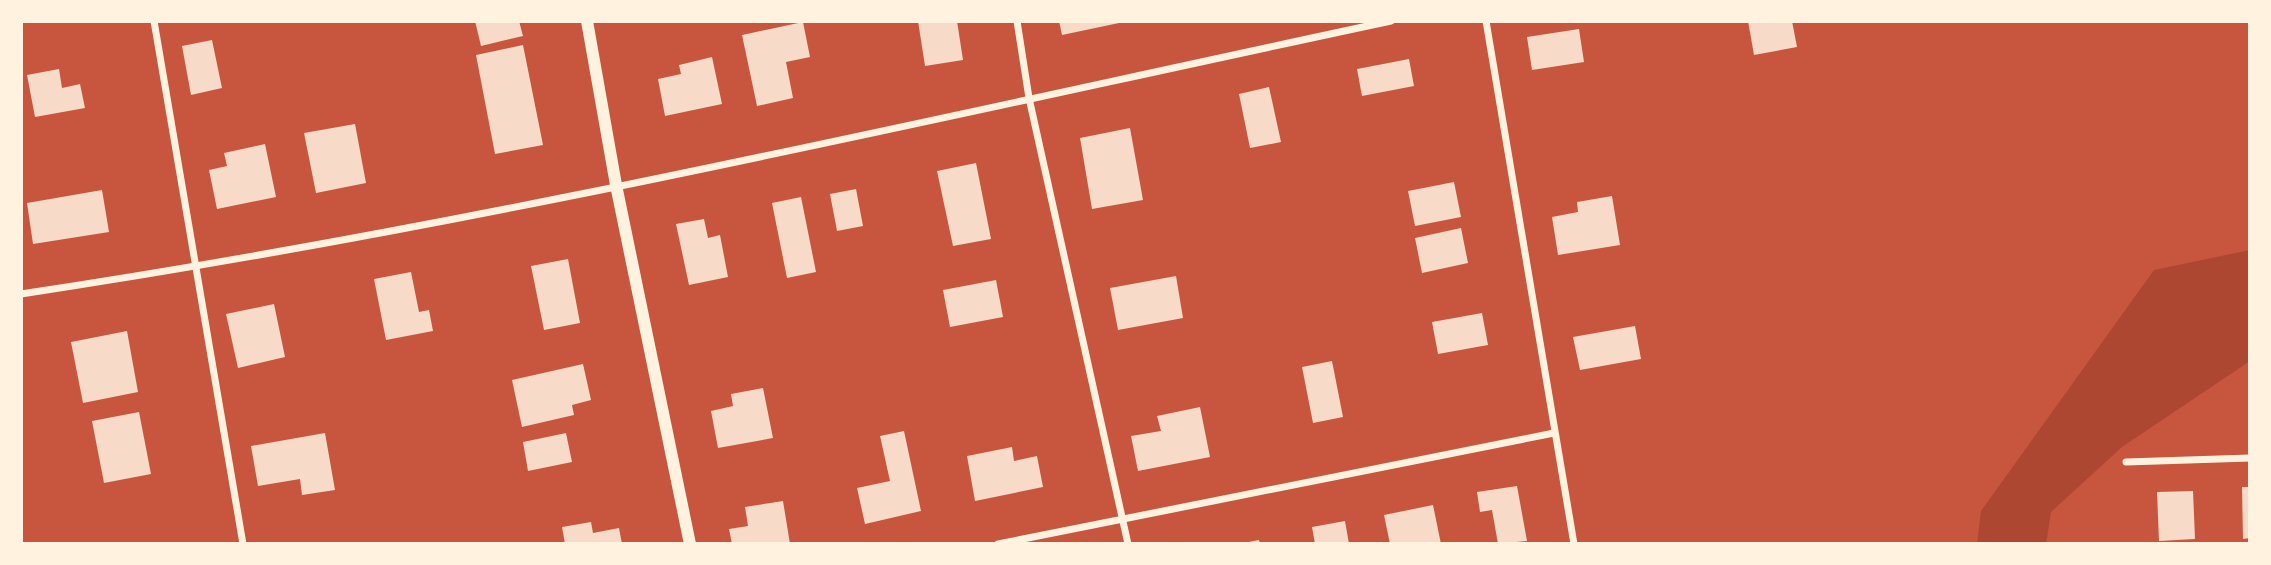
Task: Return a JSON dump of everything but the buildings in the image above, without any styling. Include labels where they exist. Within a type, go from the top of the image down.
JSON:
[{"type":"street","points":[[154,21],[243,544]]},
{"type":"street","points":[[587,21],[616,185],[690,544]]},
{"type":"street","points":[[1017,21],[1029,98],[1128,544]]},
{"type":"street","points":[[21,294],[196,268],[616,185],[1391,21]]},
{"type":"street","points":[[1486,21],[1574,544]]},
{"type":"street","points":[[998,544],[1554,433]]},
{"type":"street","points":[[2126,463],[2250,458]]},
{"type":"shaded area","points":[[2250,250],[2250,361],[2122,447],[2051,512],[2046,544],[1977,544],[1981,511],[2154,270]]}]
